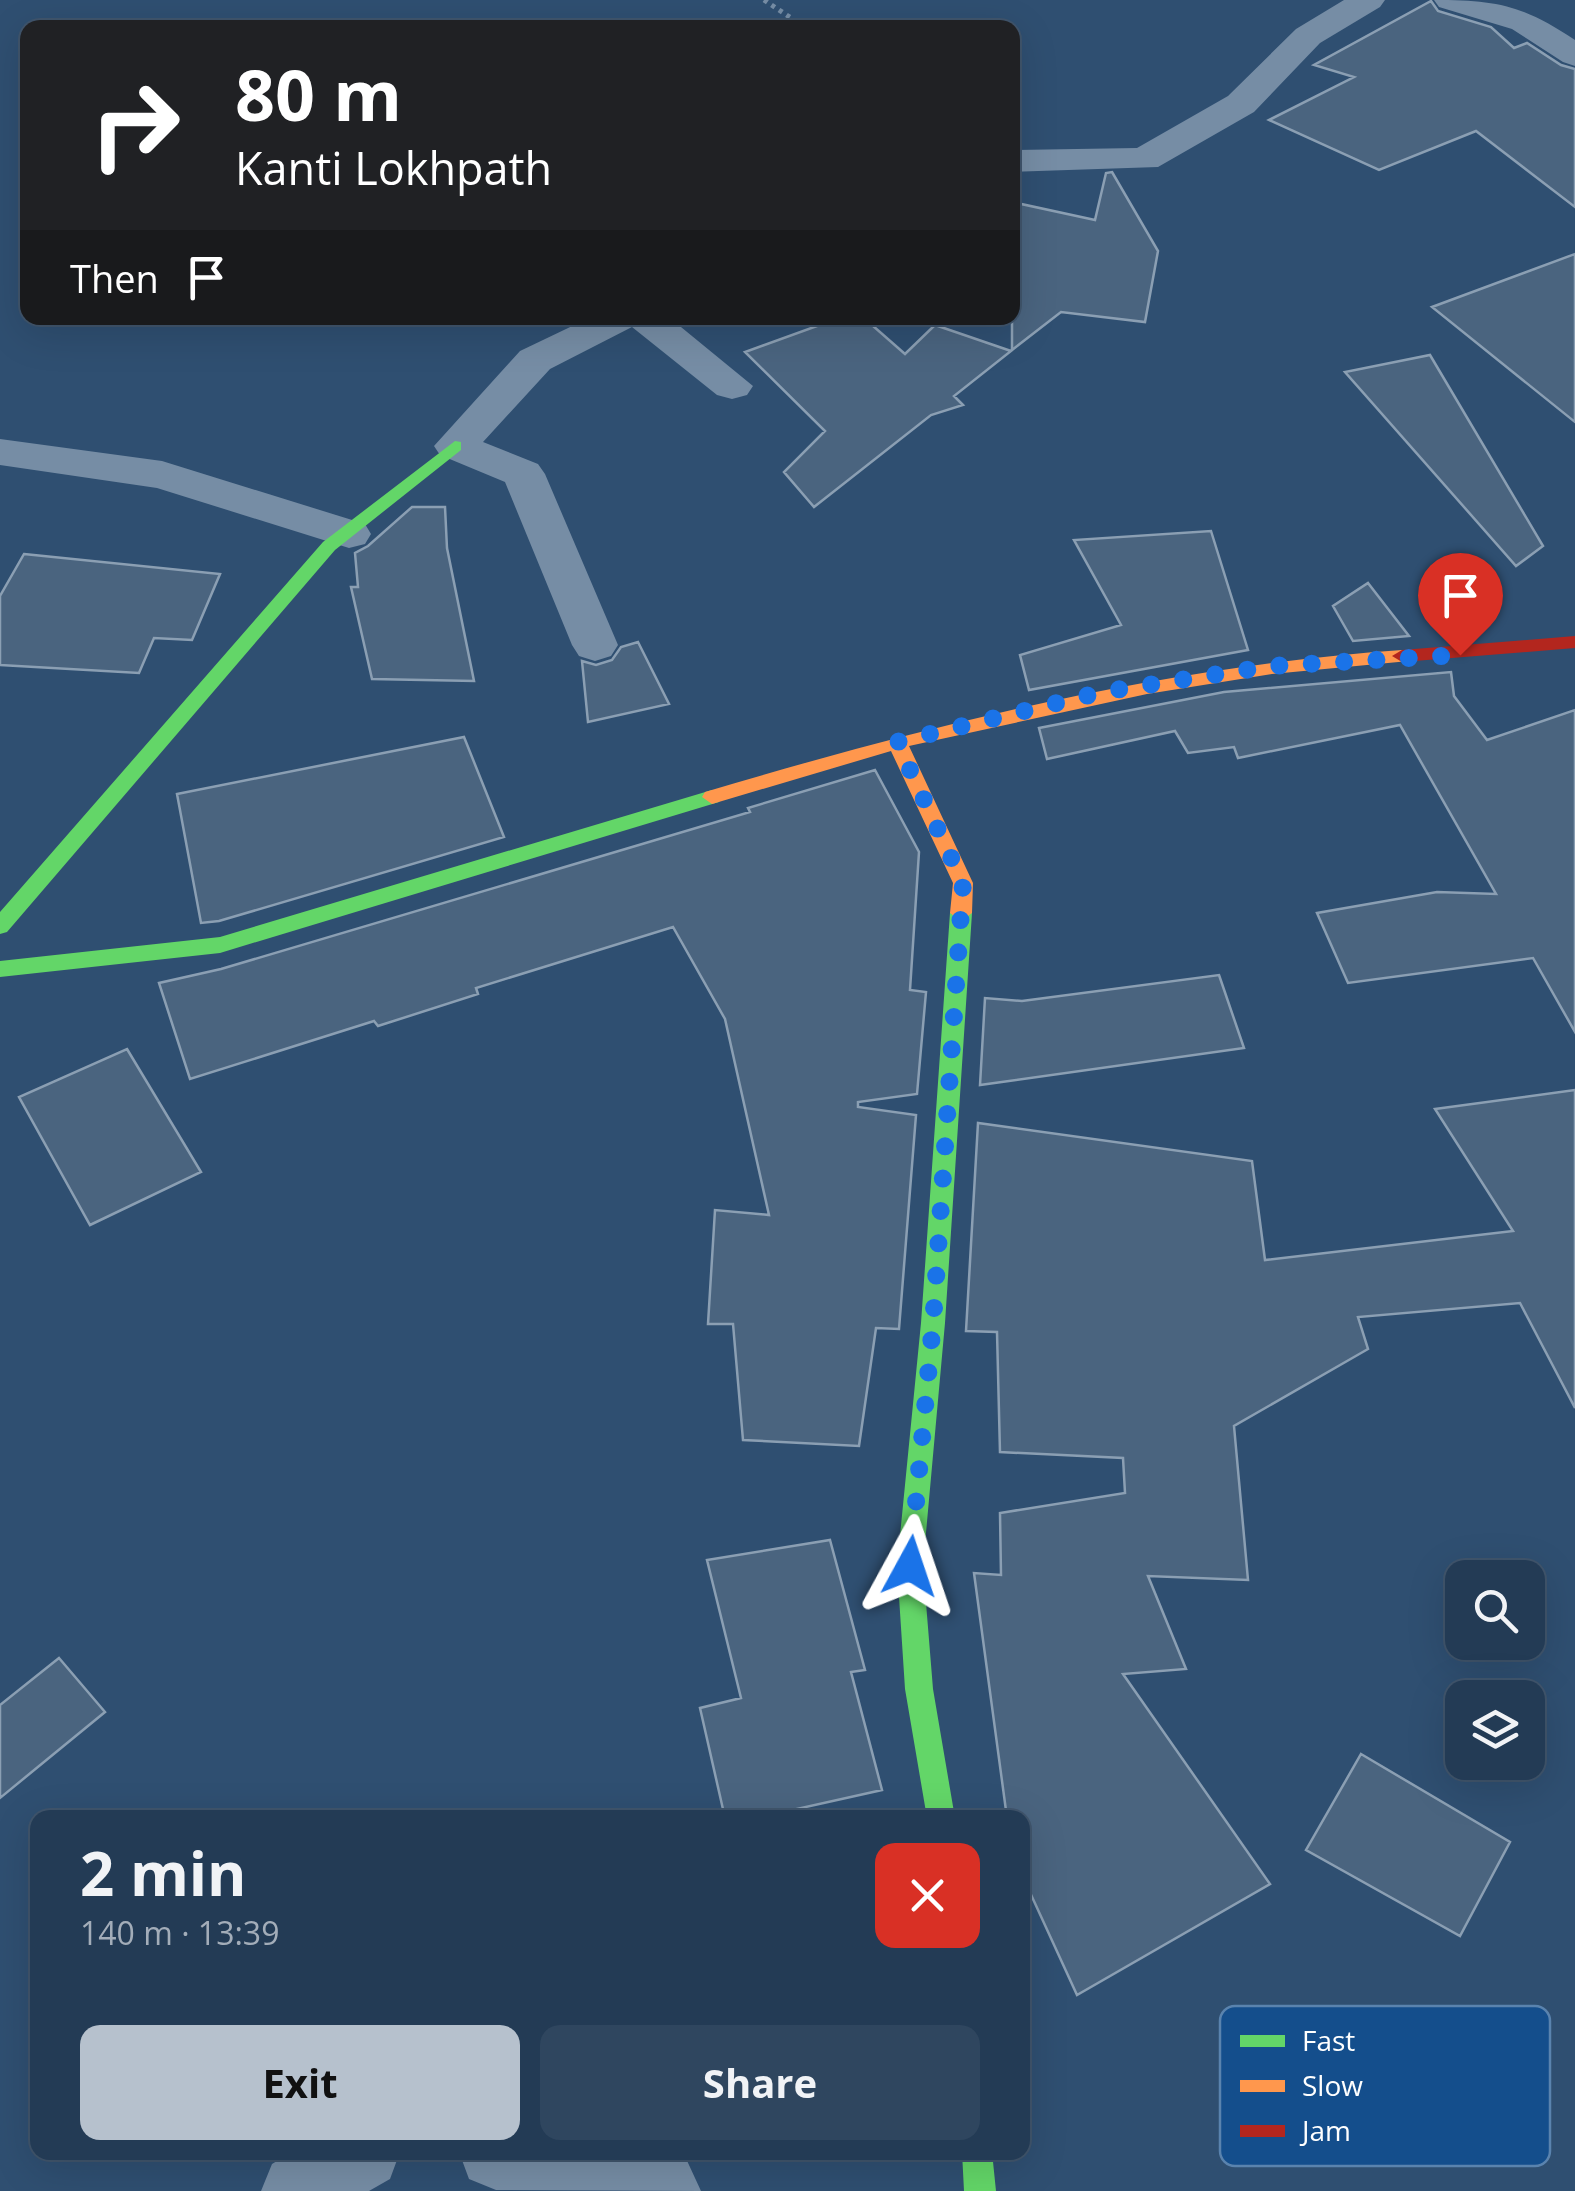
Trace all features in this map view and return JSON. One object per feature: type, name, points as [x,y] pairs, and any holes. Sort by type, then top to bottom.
[{"type":"main road","points":[[0,926],[329,546],[349,534],[455,446]]},
{"type":"main road","points":[[0,970],[220,946],[897,742],[1102,692],[1271,666],[1498,653],[1575,642]]},
{"type":"main road","points":[[897,742],[963,883],[933,1323],[910,1566],[919,1689],[940,1810]]},
{"type":"main road","points":[[978,2160],[980,2191]]},
{"type":"street","points":[[1020,161],[1145,159],[1241,104],[1308,36],[1368,0]]},
{"type":"street","points":[[1451,0],[1538,15],[1575,54]]},
{"type":"street","points":[[595,645],[523,474],[455,446],[536,360],[605,325]]},
{"type":"street","points":[[655,325],[732,386]]},
{"type":"street","points":[[0,452],[162,475],[349,534]]},
{"type":"street","points":[[299,2191],[350,2160]]},
{"type":"street","points":[[565,2160],[652,2170],[663,2191]]},
{"type":"path","points":[[764,0],[794,20]]},
{"type":"building","points":[[1431,1],[1438,11],[1491,27],[1514,48],[1527,43],[1561,65],[1575,69],[1575,207],[1476,131],[1379,170],[1269,120],[1354,77],[1314,65]]},
{"type":"building","points":[[1112,172],[1158,251],[1145,322],[1061,312],[1012,350],[1012,325],[1020,325],[1020,204],[1095,220],[1106,173]]},
{"type":"building","points":[[1575,254],[1575,422],[1432,307]]},
{"type":"building","points":[[820,325],[872,325],[905,354],[935,325],[1011,351],[954,396],[963,405],[931,415],[814,507],[784,472],[825,431],[745,352]]},
{"type":"building","points":[[1430,355],[1543,546],[1516,566],[1345,372]]},
{"type":"building","points":[[412,507],[445,507],[447,548],[474,681],[372,679],[351,587],[358,587],[355,553]]},
{"type":"building","points":[[1211,531],[1248,650],[1029,690],[1020,655],[1121,625],[1074,540]]},
{"type":"building","points":[[24,554],[220,574],[192,640],[154,638],[139,673],[0,665],[0,596]]},
{"type":"building","points":[[1368,583],[1409,636],[1353,641],[1333,606]]},
{"type":"building","points":[[638,642],[669,704],[588,722],[582,661],[596,665],[612,660],[621,647]]},
{"type":"building","points":[[1451,672],[1454,696],[1487,740],[1575,710],[1575,1032],[1533,958],[1348,983],[1317,913],[1437,892],[1496,894],[1400,725],[1238,758],[1234,747],[1188,753],[1175,731],[1047,759],[1039,728],[1224,692]]},
{"type":"building","points":[[464,737],[504,837],[201,923],[177,794]]},
{"type":"building","points":[[875,770],[919,852],[910,990],[926,992],[917,1094],[858,1102],[858,1107],[916,1115],[899,1329],[876,1328],[859,1446],[743,1440],[733,1324],[708,1324],[715,1210],[769,1215],[725,1019],[673,927],[476,988],[478,994],[378,1026],[374,1021],[190,1079],[159,983],[221,969],[750,812],[748,808]]},
{"type":"building","points":[[1219,975],[1244,1048],[980,1085],[985,998],[1022,1001]]},
{"type":"building","points":[[127,1049],[201,1172],[90,1225],[19,1097]]},
{"type":"building","points":[[1575,1090],[1575,1408],[1520,1303],[1358,1317],[1368,1349],[1234,1426],[1248,1580],[1148,1576],[1186,1669],[1123,1674],[1270,1884],[1077,1995],[1030,1892],[1030,1810],[1006,1810],[974,1573],[1001,1575],[1000,1513],[1125,1493],[1123,1458],[1000,1452],[997,1332],[966,1331],[978,1123],[1252,1161],[1265,1260],[1513,1231],[1435,1109]]},
{"type":"building","points":[[830,1540],[865,1670],[851,1672],[882,1790],[792,1810],[723,1810],[700,1708],[741,1698],[707,1560]]},
{"type":"building","points":[[59,1658],[105,1712],[0,1798],[0,1705]]},
{"type":"building","points":[[1361,1754],[1510,1842],[1460,1936],[1306,1850]]},
{"type":"traffic: fast","points":[[0,926],[329,546],[455,446]]},
{"type":"traffic: fast","points":[[0,969],[220,945],[712,797]]},
{"type":"traffic: fast","points":[[940,1810],[919,1689],[910,1566],[933,1323],[961,913]]},
{"type":"traffic: fast","points":[[978,2160],[980,2191]]},
{"type":"traffic: slow","points":[[961,913],[963,883],[897,742],[1147,687],[1272,668],[1402,656]]},
{"type":"traffic: slow","points":[[712,797],[897,742]]},
{"type":"traffic: jam","points":[[1402,656],[1575,642]]},
{"type":"route","points":[[910,1566],[933,1323],[963,883],[897,742],[1102,692],[1271,666],[1460,655]]}]
